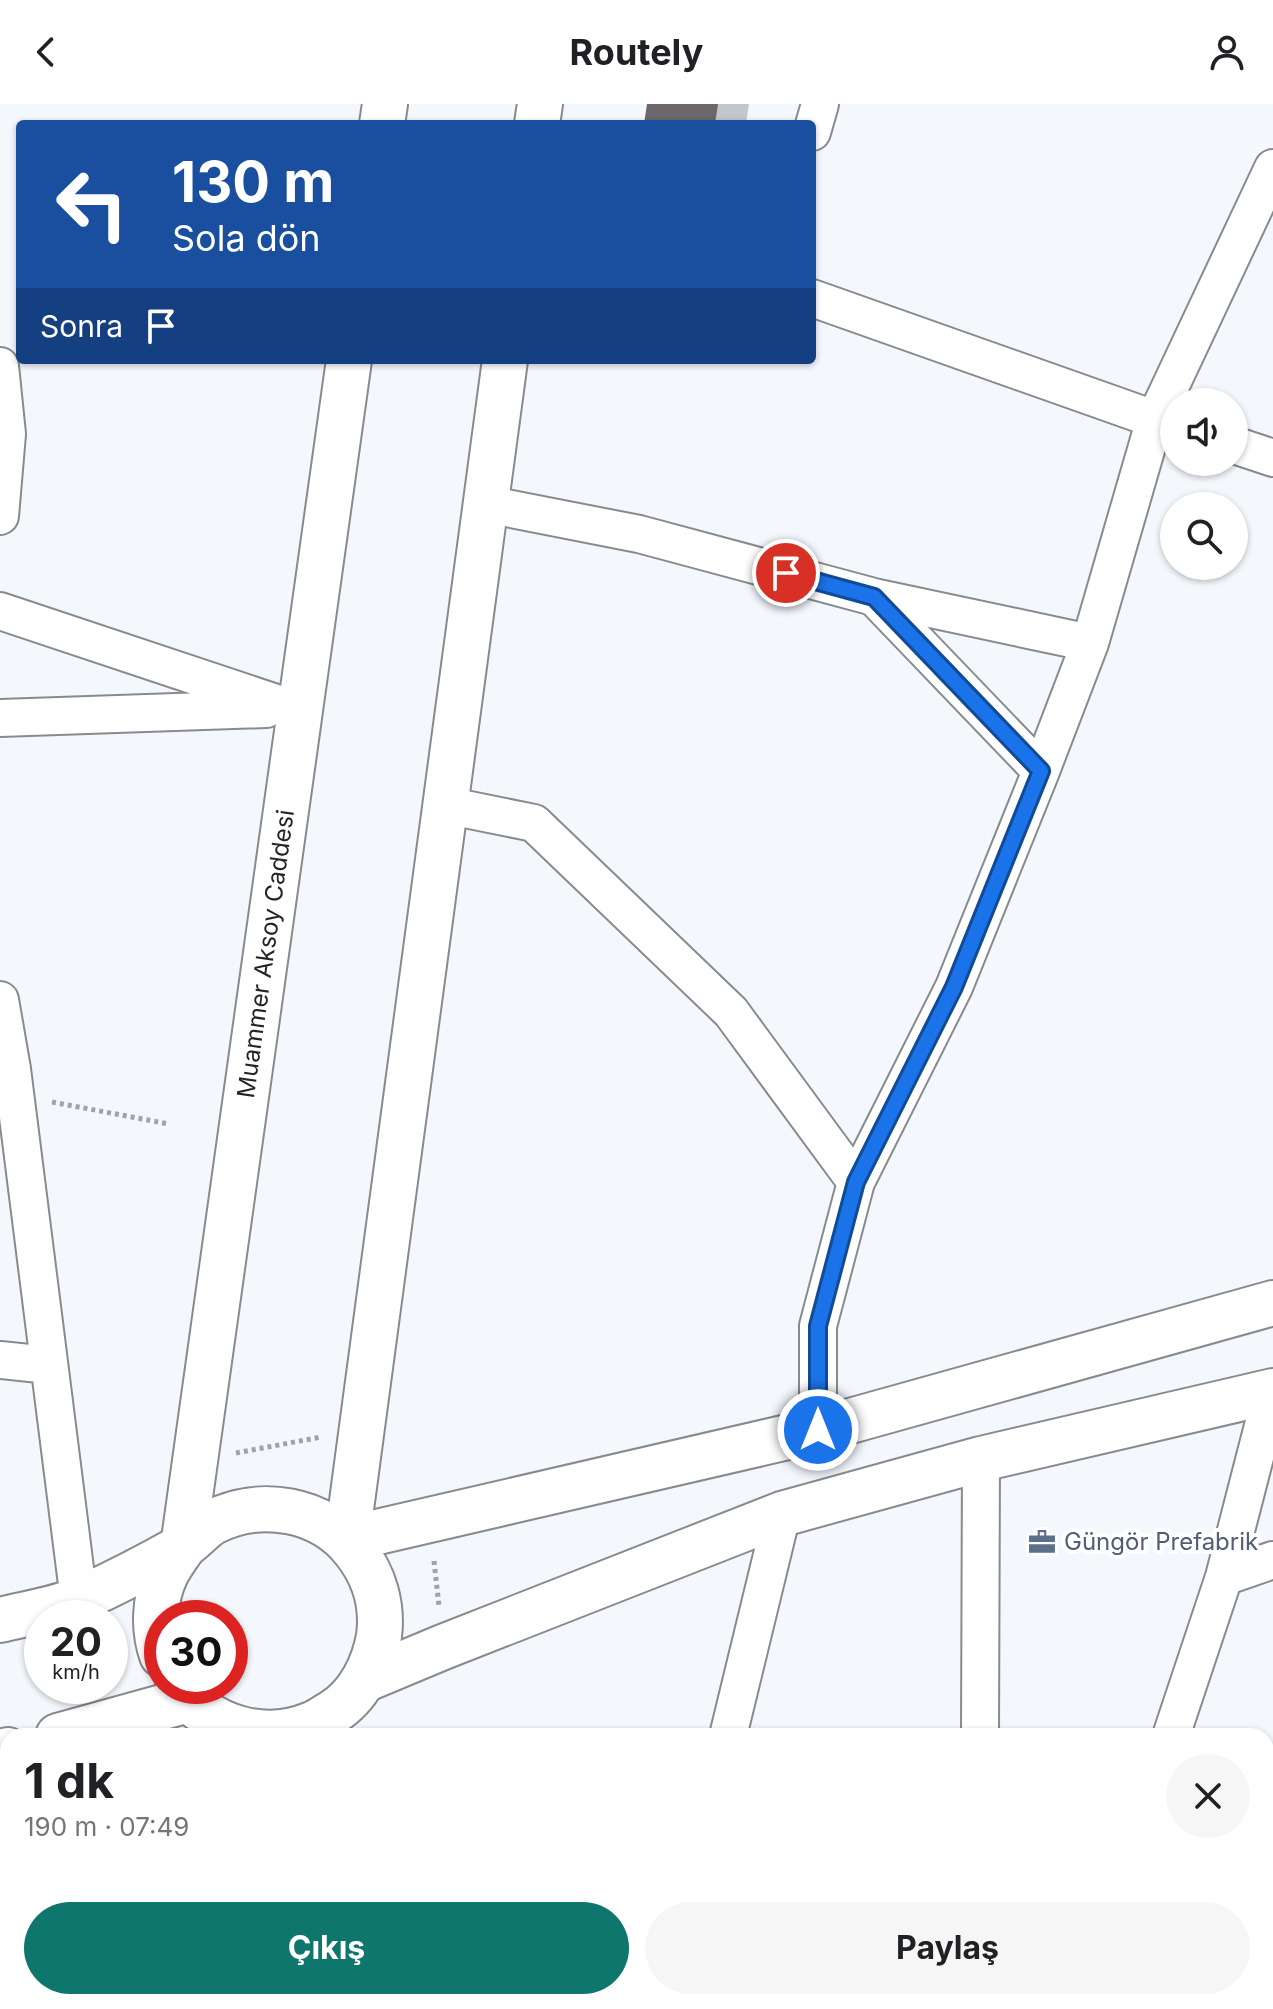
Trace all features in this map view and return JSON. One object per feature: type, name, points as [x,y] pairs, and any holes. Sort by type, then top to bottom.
[{"type":"main road","name":"Muammer Aksoy Caddesi","points":[[183,1547],[296,709],[348,364]]},
{"type":"main road","points":[[347,1539],[504,364]]},
{"type":"main road","points":[[347,1539],[818,1430],[1273,1303]]},
{"type":"main road","points":[[298,1728],[313,1724],[342,1706],[364,1680],[782,1514],[981,1459],[1272,1391]]},
{"type":"main road","points":[[79,1600],[183,1547],[211,1523],[246,1510],[282,1508],[317,1519],[347,1539],[365,1563],[377,1592],[381,1622],[376,1652],[364,1680],[354,1728]]},
{"type":"main road","points":[[158,1600],[165,1575],[183,1547]]},
{"type":"main road","points":[[0,1620],[24,1614]]},
{"type":"main road","points":[[92,1728],[182,1707],[236,1728]]},
{"type":"street","points":[[1179,388],[1273,168]]},
{"type":"street","points":[[816,299],[1160,421]]},
{"type":"street","points":[[0,366],[7,434],[0,516]]},
{"type":"street","points":[[818,1430],[818,1326],[856,1182],[954,987],[1090,643],[1160,434]]},
{"type":"street","points":[[1248,450],[1273,458]]},
{"type":"street","points":[[486,504],[639,534],[874,597],[1090,643]]},
{"type":"street","points":[[874,597],[1041,771]]},
{"type":"street","points":[[0,611],[296,709]]},
{"type":"street","points":[[0,718],[296,709]]},
{"type":"street","points":[[445,805],[534,823],[731,1012],[856,1182]]},
{"type":"street","points":[[0,1000],[15,1095],[79,1600]]},
{"type":"street","points":[[0,1360],[49,1365]]},
{"type":"street","points":[[1174,1728],[1224,1577],[1272,1391]]},
{"type":"street","points":[[980,1728],[981,1459]]},
{"type":"street","points":[[730,1728],[782,1514]]},
{"type":"street","points":[[1224,1577],[1273,1560]]},
{"type":"path","points":[[15,1095],[169,1124]]},
{"type":"path","points":[[195,1461],[361,1429]]},
{"type":"path","points":[[430,1520],[443,1647]]},
{"type":"building","points":[[647,104],[718,104],[716,120],[645,120]]},
{"type":"place","name":"Güngör Prefabrik","points":[[1042,1542]]},
{"type":"route","points":[[786,573],[874,597],[1041,771],[954,987],[856,1182],[818,1326],[818,1430]]}]
